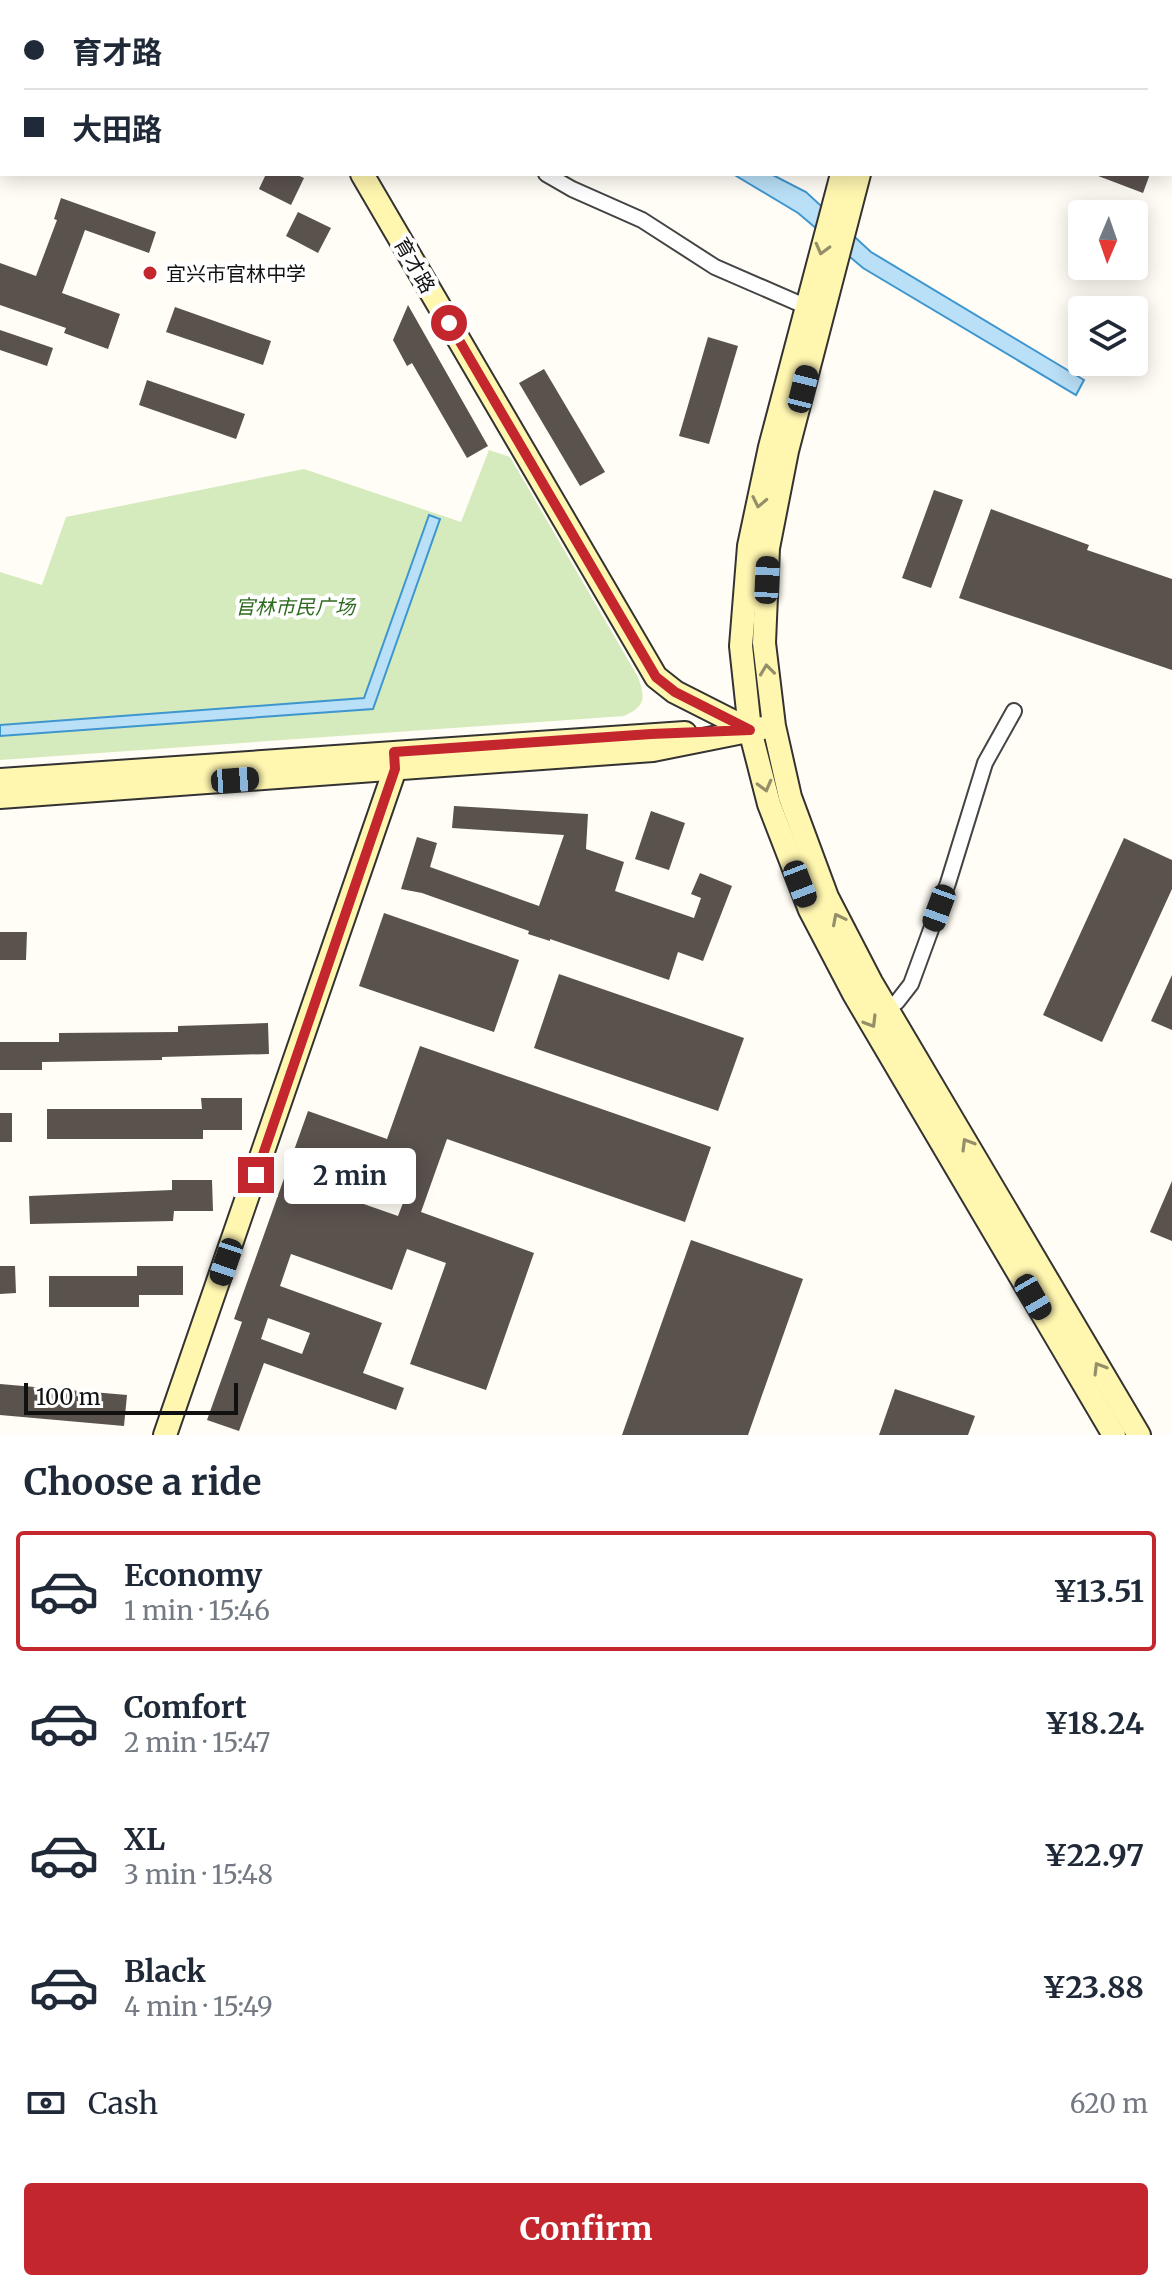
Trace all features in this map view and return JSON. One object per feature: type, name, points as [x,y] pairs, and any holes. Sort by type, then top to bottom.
[{"type":"main road","name":"育才路","points":[[363,176],[656,677],[675,692],[750,730]]},
{"type":"main road","points":[[841,176],[770,447],[749,546],[741,646],[750,730],[769,804],[810,910],[854,994],[1114,1435]]},
{"type":"main road","points":[[858,176],[787,451],[768,548],[764,643],[774,726],[790,797],[827,897],[886,1008],[1139,1435]]},
{"type":"main road","points":[[0,780],[653,750],[774,726]]},
{"type":"main road","points":[[0,797],[395,760]]},
{"type":"main road","points":[[165,1435],[395,760]]},
{"type":"street","points":[[549,176],[642,220],[715,267],[807,307]]},
{"type":"street","points":[[886,1008],[897,1002],[911,984],[948,883],[985,763],[1014,711]]},
{"type":"green space","name":"官林市民广场","points":[[489,450],[510,457],[638,677],[642,701],[631,712],[624,716],[0,760],[0,572],[42,585],[66,517],[304,469],[461,522]]},
{"type":"water","points":[[736,176],[775,176],[806,192],[871,252],[1068,370],[1068,376],[1084,380],[1076,395],[863,268],[798,213]]},
{"type":"water","points":[[429,515],[440,519],[373,709],[0,736],[0,725],[364,698]]},
{"type":"building","points":[[265,176],[304,178],[291,205],[259,189]]},
{"type":"building","points":[[1098,176],[1149,176],[1143,193]]},
{"type":"building","points":[[61,198],[156,232],[149,253],[85,230],[62,293],[120,314],[108,349],[64,333],[66,328],[0,305],[0,263],[36,276],[57,220],[54,219]]},
{"type":"building","points":[[298,212],[331,228],[318,253],[286,236]]},
{"type":"building","points":[[408,305],[488,446],[467,458],[412,363],[407,366],[393,340]]},
{"type":"building","points":[[175,307],[271,341],[263,365],[166,332]]},
{"type":"building","points":[[0,330],[53,348],[47,366],[0,350]]},
{"type":"building","points":[[708,337],[738,346],[709,444],[679,436]]},
{"type":"building","points":[[544,369],[605,472],[580,486],[519,383]]},
{"type":"building","points":[[147,380],[245,414],[236,439],[139,405]]},
{"type":"building","points":[[934,490],[963,500],[931,588],[902,578]]},
{"type":"building","points":[[991,509],[1089,545],[1087,550],[1172,579],[1172,670],[959,598]]},
{"type":"building","points":[[454,806],[588,814],[586,849],[624,862],[615,891],[694,918],[701,898],[691,894],[700,873],[732,886],[703,961],[678,952],[669,980],[528,934],[529,931],[422,893],[401,889],[417,837],[437,843],[430,867],[539,906],[564,835],[452,828]]},
{"type":"building","points":[[651,811],[685,823],[669,870],[635,859]]},
{"type":"building","points":[[1124,838],[1172,860],[1172,889],[1102,1042],[1043,1015]]},
{"type":"building","points":[[384,913],[519,960],[494,1032],[359,986]]},
{"type":"building","points":[[0,932],[27,932],[26,960],[0,960]]},
{"type":"building","points":[[559,974],[744,1038],[718,1111],[534,1048]]},
{"type":"building","points":[[1172,975],[1172,1030],[1151,1021]]},
{"type":"building","points":[[268,1023],[269,1054],[42,1062],[42,1070],[0,1070],[0,1042],[59,1042],[59,1033],[178,1032],[178,1026]]},
{"type":"building","points":[[420,1046],[711,1147],[685,1222],[447,1139],[421,1212],[534,1253],[486,1390],[410,1364],[446,1263],[407,1249],[392,1290],[291,1254],[280,1286],[382,1323],[363,1373],[404,1388],[396,1410],[264,1363],[239,1431],[207,1420],[242,1322],[234,1319],[308,1111],[387,1139]],"holes":[[[327,1152],[411,1182],[398,1216],[315,1187]],[[268,1318],[310,1333],[302,1354],[261,1339]]]},
{"type":"building","points":[[201,1098],[242,1098],[242,1130],[203,1130],[203,1139],[47,1139],[47,1109],[202,1109]]},
{"type":"building","points":[[0,1113],[12,1113],[12,1142],[0,1142]]},
{"type":"building","points":[[172,1180],[212,1180],[213,1211],[174,1211],[173,1221],[30,1224],[29,1196],[172,1190]]},
{"type":"building","points":[[1172,1181],[1172,1241],[1150,1232]]},
{"type":"building","points":[[691,1240],[803,1279],[748,1435],[622,1435]]},
{"type":"building","points":[[0,1266],[15,1266],[16,1293],[0,1294]]},
{"type":"building","points":[[137,1266],[183,1266],[183,1295],[139,1295],[139,1307],[49,1307],[49,1276],[137,1276]]},
{"type":"building","points":[[0,1384],[127,1395],[124,1426],[0,1415]]},
{"type":"building","points":[[895,1389],[975,1416],[968,1435],[879,1435]]},
{"type":"place","name":"宜兴市官林中学","points":[[150,273]]},
{"type":"route","points":[[256,1175],[395,769],[394,752],[750,730],[675,692],[656,677],[449,323]]}]
